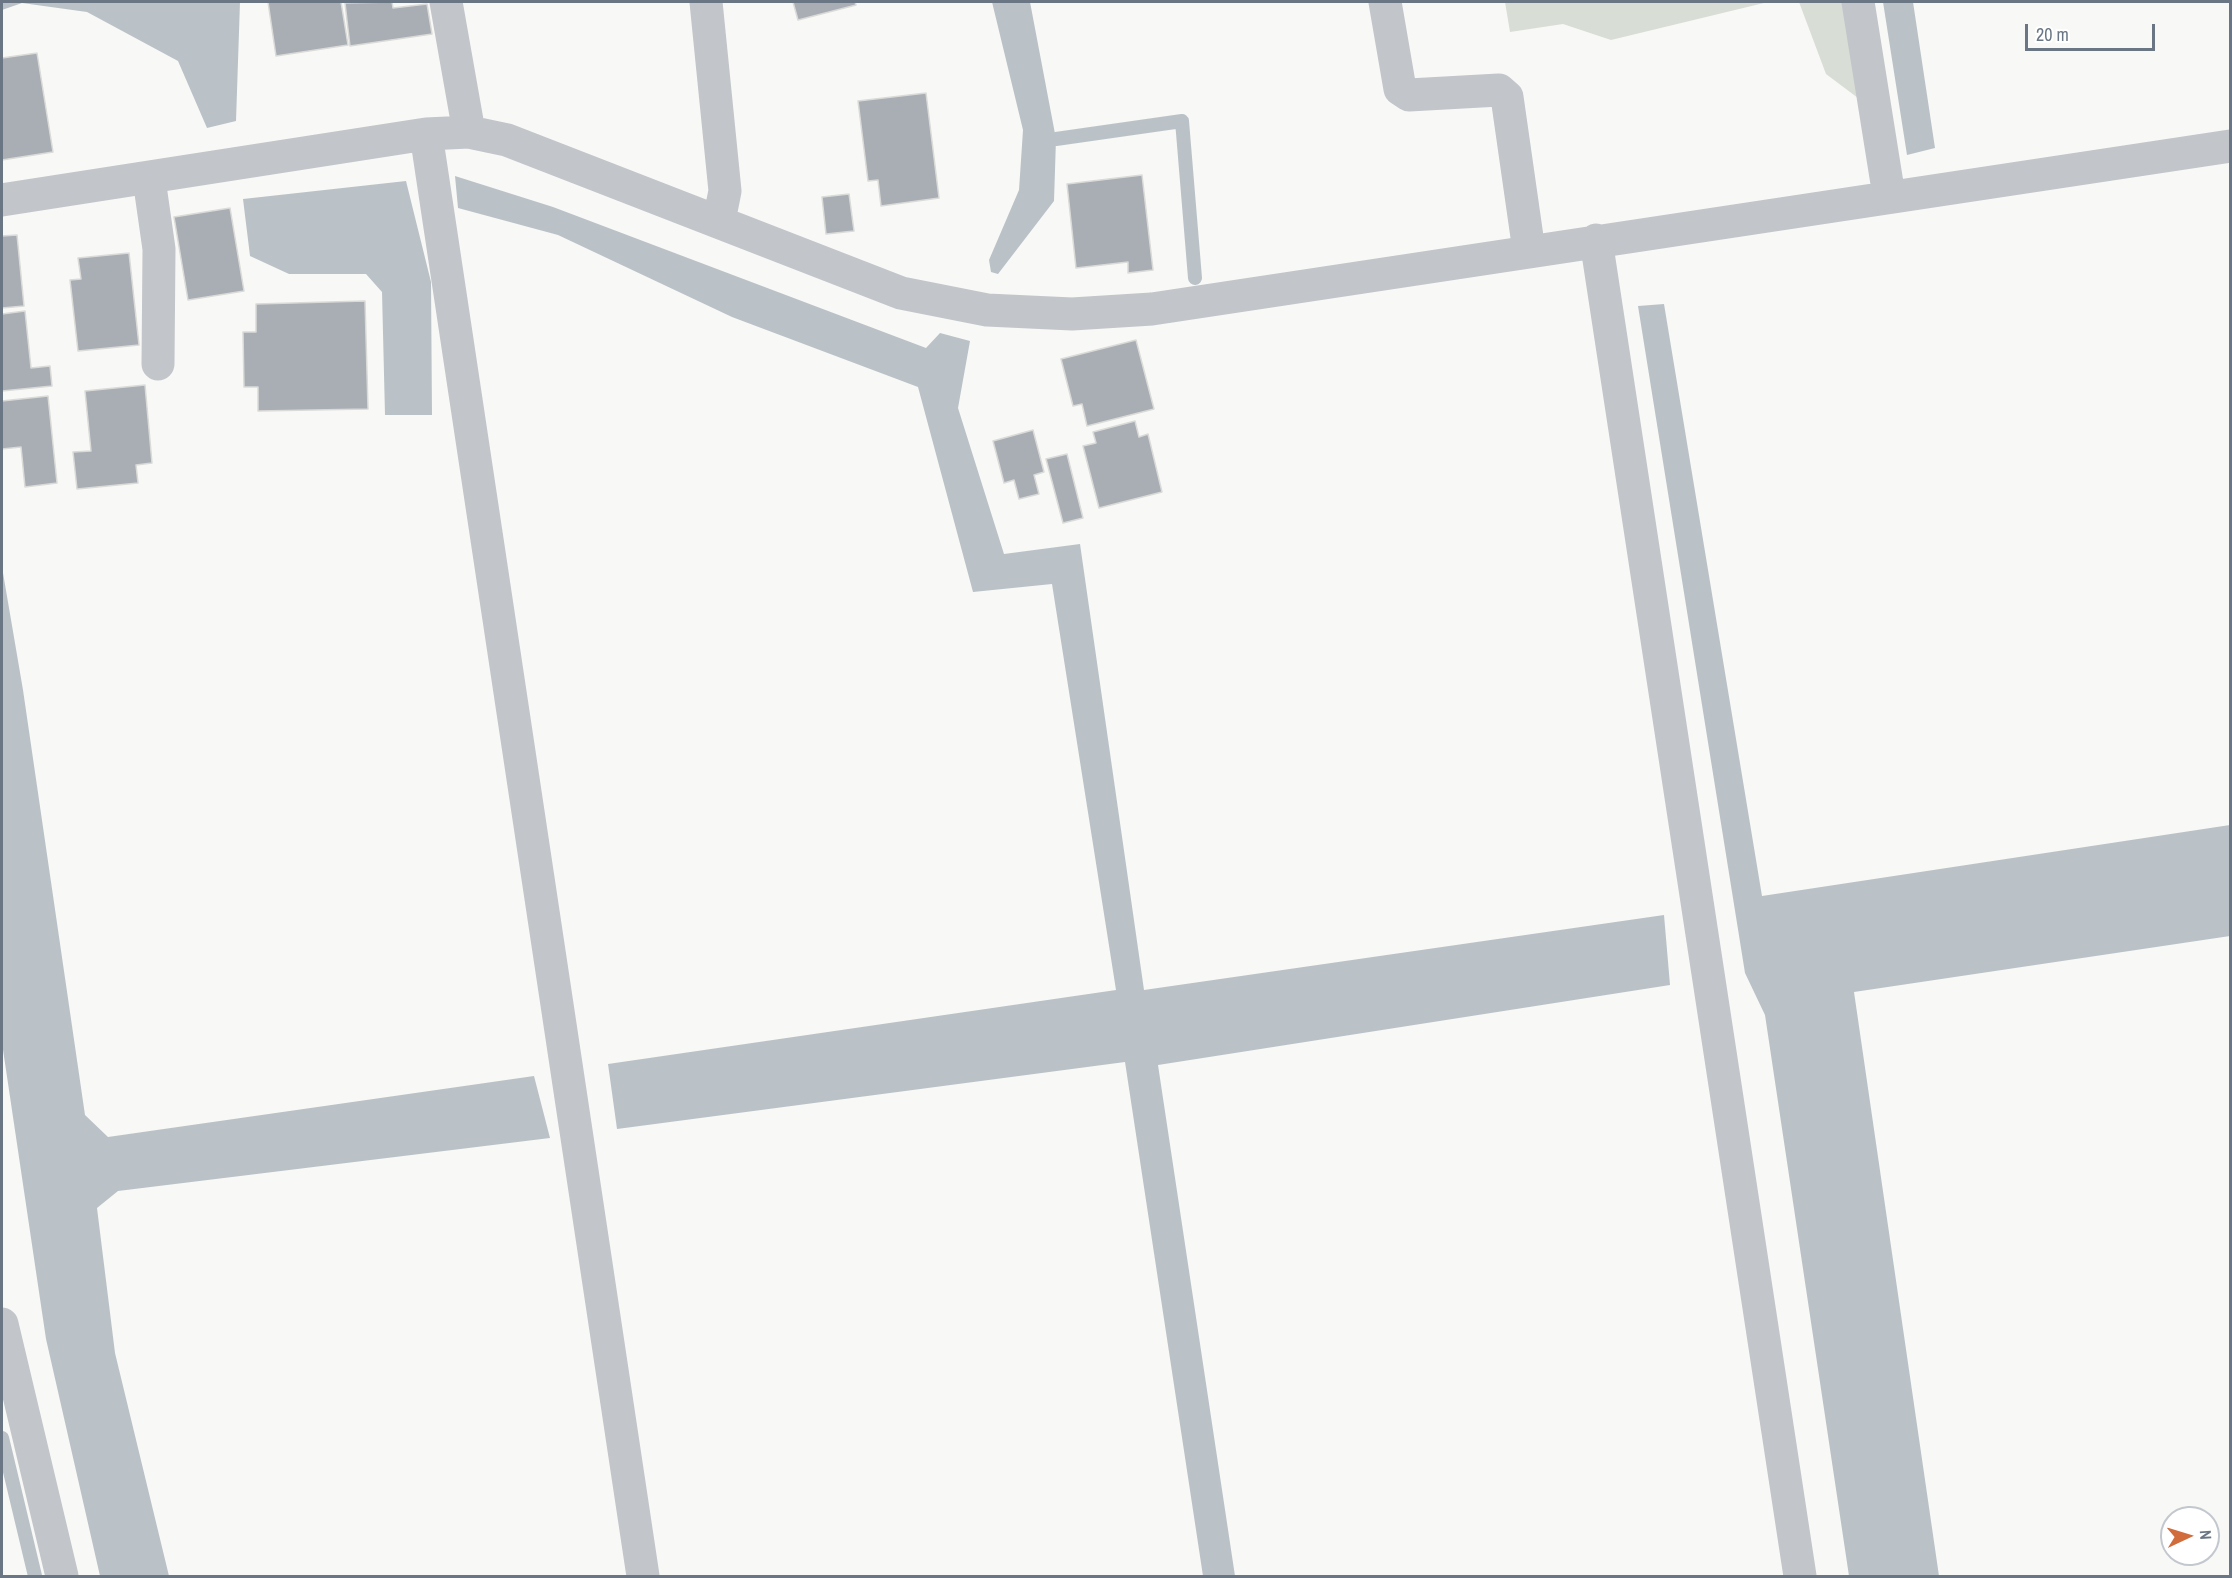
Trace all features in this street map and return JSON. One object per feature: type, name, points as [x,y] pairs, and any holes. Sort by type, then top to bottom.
[{"type":"street","points":[[446,2],[469,132]]},
{"type":"street","points":[[706,2],[725,191],[719,221]]},
{"type":"street","points":[[1385,2],[1400,89],[1409,95],[1499,90],[1507,97],[1529,251]]},
{"type":"street","points":[[1858,2],[1888,195]]},
{"type":"street","points":[[2,200],[149,179],[426,134],[469,132],[507,140],[901,293],[987,310],[1050,313],[1152,309],[1888,195],[2230,146]]},
{"type":"street","points":[[426,134],[643,1576]]},
{"type":"street","points":[[149,179],[159,249],[158,364]]},
{"type":"street","points":[[1596,240],[1800,1576]]},
{"type":"street","points":[[2,1324],[62,1576]]},
{"type":"shaded area","points":[[2,2],[240,2],[236,121],[207,128],[178,61],[87,12],[22,3],[2,10]]},
{"type":"shaded area","points":[[992,2],[1030,2],[1056,139],[1054,201],[998,274],[991,272],[989,260],[1019,190],[1023,130]]},
{"type":"shaded area","points":[[1505,2],[1768,2],[1611,40],[1563,24],[1510,32]]},
{"type":"shaded area","points":[[1799,2],[1845,2],[1858,98],[1826,74]]},
{"type":"shaded area","points":[[1883,2],[1913,2],[1935,148],[1907,155]]},
{"type":"shaded area","points":[[455,176],[553,207],[926,348],[940,333],[970,341],[958,408],[1004,554],[1080,544],[1144,990],[1664,915],[1670,985],[1158,1065],[1235,1576],[1203,1576],[1125,1062],[617,1129],[608,1064],[1116,990],[1052,584],[973,592],[918,387],[732,317],[558,235],[458,208]]},
{"type":"shaded area","points":[[406,181],[431,282],[432,415],[385,415],[382,292],[366,274],[289,274],[250,256],[243,199]]},
{"type":"shaded area","points":[[1664,304],[1762,896],[2230,825],[2230,936],[1854,992],[1939,1576],[1849,1576],[1765,1015],[1745,973],[1638,306]]},
{"type":"shaded area","points":[[2,567],[23,690],[85,1115],[108,1137],[534,1076],[550,1138],[118,1191],[97,1208],[115,1353],[169,1576],[100,1576],[46,1339],[2,1043]]},
{"type":"building","points":[[268,2],[341,2],[348,45],[276,56]]},
{"type":"building","points":[[392,2],[393,8],[427,4],[432,34],[350,46],[345,3]]},
{"type":"building","points":[[793,2],[855,2],[856,5],[798,20]]},
{"type":"building","points":[[37,53],[53,152],[2,160],[2,58]]},
{"type":"building","points":[[926,93],[939,198],[881,206],[878,180],[868,181],[858,101]]},
{"type":"building","points":[[1142,175],[1153,270],[1128,273],[1128,262],[1076,268],[1067,184]]},
{"type":"building","points":[[849,194],[854,231],[826,234],[822,197]]},
{"type":"building","points":[[230,208],[244,291],[188,300],[174,217]]},
{"type":"building","points":[[17,235],[24,306],[2,308],[2,236]]},
{"type":"building","points":[[129,253],[139,345],[78,351],[70,280],[81,279],[78,258]]},
{"type":"building","points":[[365,301],[368,409],[258,411],[258,387],[244,387],[243,332],[256,332],[256,304]]},
{"type":"building","points":[[25,311],[31,368],[50,366],[52,386],[2,391],[2,314]]},
{"type":"building","points":[[1136,340],[1154,409],[1087,426],[1082,404],[1073,406],[1061,359]]},
{"type":"building","points":[[145,385],[152,463],[136,465],[138,483],[77,489],[73,452],[91,451],[85,391]]},
{"type":"building","points":[[48,396],[57,483],[25,487],[21,447],[2,449],[2,401]]},
{"type":"building","points":[[1135,421],[1139,437],[1148,434],[1162,492],[1099,508],[1083,446],[1096,443],[1093,432]]},
{"type":"building","points":[[1033,430],[1044,472],[1034,475],[1039,494],[1019,499],[1014,480],[1004,483],[993,441]]},
{"type":"building","points":[[1067,454],[1083,518],[1063,523],[1046,459]]},
{"type":"waterway","points":[[1056,139],[1182,121],[1195,278]]},
{"type":"waterway","points":[[2,1438],[35,1576]]}]
